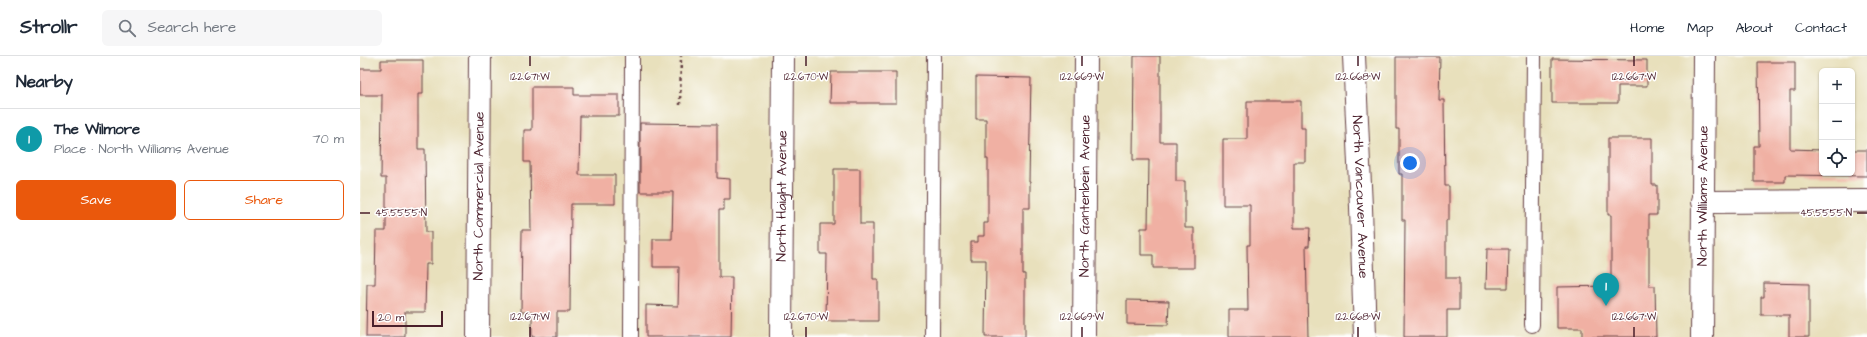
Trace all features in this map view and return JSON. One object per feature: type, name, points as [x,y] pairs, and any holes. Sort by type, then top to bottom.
[{"type":"street","name":"North Commercial Avenue","points":[[478,337],[480,56]]},
{"type":"street","name":"North Haight Avenue","points":[[781,337],[782,56]]},
{"type":"street","name":"North Gantenbein Avenue","points":[[1084,337],[1086,56]]},
{"type":"street","name":"North Vancouver Avenue","points":[[1354,56],[1365,337]]},
{"type":"street","name":"North Williams Avenue","points":[[1702,337],[1704,56]]},
{"type":"street","points":[[1702,202],[1867,201]]},
{"type":"lane","points":[[631,337],[632,56]]},
{"type":"lane","points":[[932,337],[934,56]]},
{"type":"lane","points":[[1532,325],[1534,56]]},
{"type":"path","points":[[680,105],[681,56]]},
{"type":"building","points":[[1134,56],[1160,56],[1160,142],[1176,142],[1176,181],[1185,181],[1185,228],[1194,228],[1194,268],[1153,268],[1153,255],[1141,255],[1141,228],[1148,228],[1149,160],[1133,160]]},
{"type":"building","points":[[1396,57],[1440,57],[1439,100],[1444,100],[1445,186],[1449,186],[1449,220],[1446,220],[1446,278],[1459,278],[1459,310],[1447,310],[1447,337],[1404,337],[1405,220],[1402,220],[1402,174],[1399,174],[1399,129],[1396,129]]},
{"type":"building","points":[[1552,59],[1647,60],[1647,86],[1618,86],[1618,103],[1552,103]]},
{"type":"building","points":[[381,60],[423,60],[423,94],[418,94],[418,149],[425,149],[426,232],[431,232],[431,264],[426,264],[425,312],[405,312],[405,337],[366,337],[367,284],[375,284],[376,231],[386,231],[386,178],[381,178],[382,95],[360,95],[360,69],[381,69]]},
{"type":"building","points":[[1758,62],[1795,62],[1795,91],[1790,91],[1790,149],[1819,150],[1819,175],[1785,175],[1785,182],[1754,182],[1754,146],[1759,146]]},
{"type":"building","points":[[831,72],[896,72],[896,103],[830,103]]},
{"type":"building","points":[[976,77],[1031,78],[1030,208],[1023,208],[1025,337],[985,337],[986,260],[971,260],[971,242],[978,242],[978,236],[984,236],[984,223],[988,223],[988,159],[986,159],[986,119],[976,119]]},
{"type":"building","points":[[532,87],[574,87],[574,95],[619,95],[619,116],[580,116],[579,175],[615,175],[615,204],[571,204],[570,312],[557,312],[557,337],[532,337],[532,312],[521,312],[522,230],[531,230],[530,162],[524,162],[524,130],[532,130]]},
{"type":"building","points":[[1247,101],[1301,101],[1301,128],[1305,128],[1305,162],[1294,162],[1294,228],[1310,228],[1309,246],[1306,246],[1308,337],[1229,337],[1229,310],[1248,310],[1247,245],[1250,245],[1250,205],[1223,205],[1223,139],[1247,139]]},
{"type":"building","points":[[640,123],[717,124],[717,178],[730,179],[730,199],[724,199],[724,210],[719,210],[719,277],[732,277],[731,337],[646,337],[646,305],[678,306],[679,267],[653,267],[653,239],[672,239],[673,192],[640,192]]},
{"type":"building","points":[[1608,138],[1652,138],[1652,185],[1657,185],[1657,215],[1649,215],[1649,286],[1655,286],[1656,337],[1582,337],[1582,328],[1557,328],[1557,287],[1611,286],[1611,215],[1608,215]]},
{"type":"building","points":[[1855,150],[1867,150],[1867,176],[1855,176]]},
{"type":"building","points":[[834,169],[860,169],[860,224],[873,224],[873,279],[878,279],[878,321],[826,321],[827,254],[820,254],[820,224],[834,224]]},
{"type":"building","points":[[1487,249],[1509,249],[1508,288],[1486,288]]},
{"type":"building","points":[[1764,283],[1809,284],[1809,337],[1789,337],[1789,315],[1761,315],[1761,297],[1764,297]]},
{"type":"building","points":[[1127,300],[1169,301],[1168,325],[1127,324]]},
{"type":"place","name":"The Wilmore","points":[[1606,306]]}]
